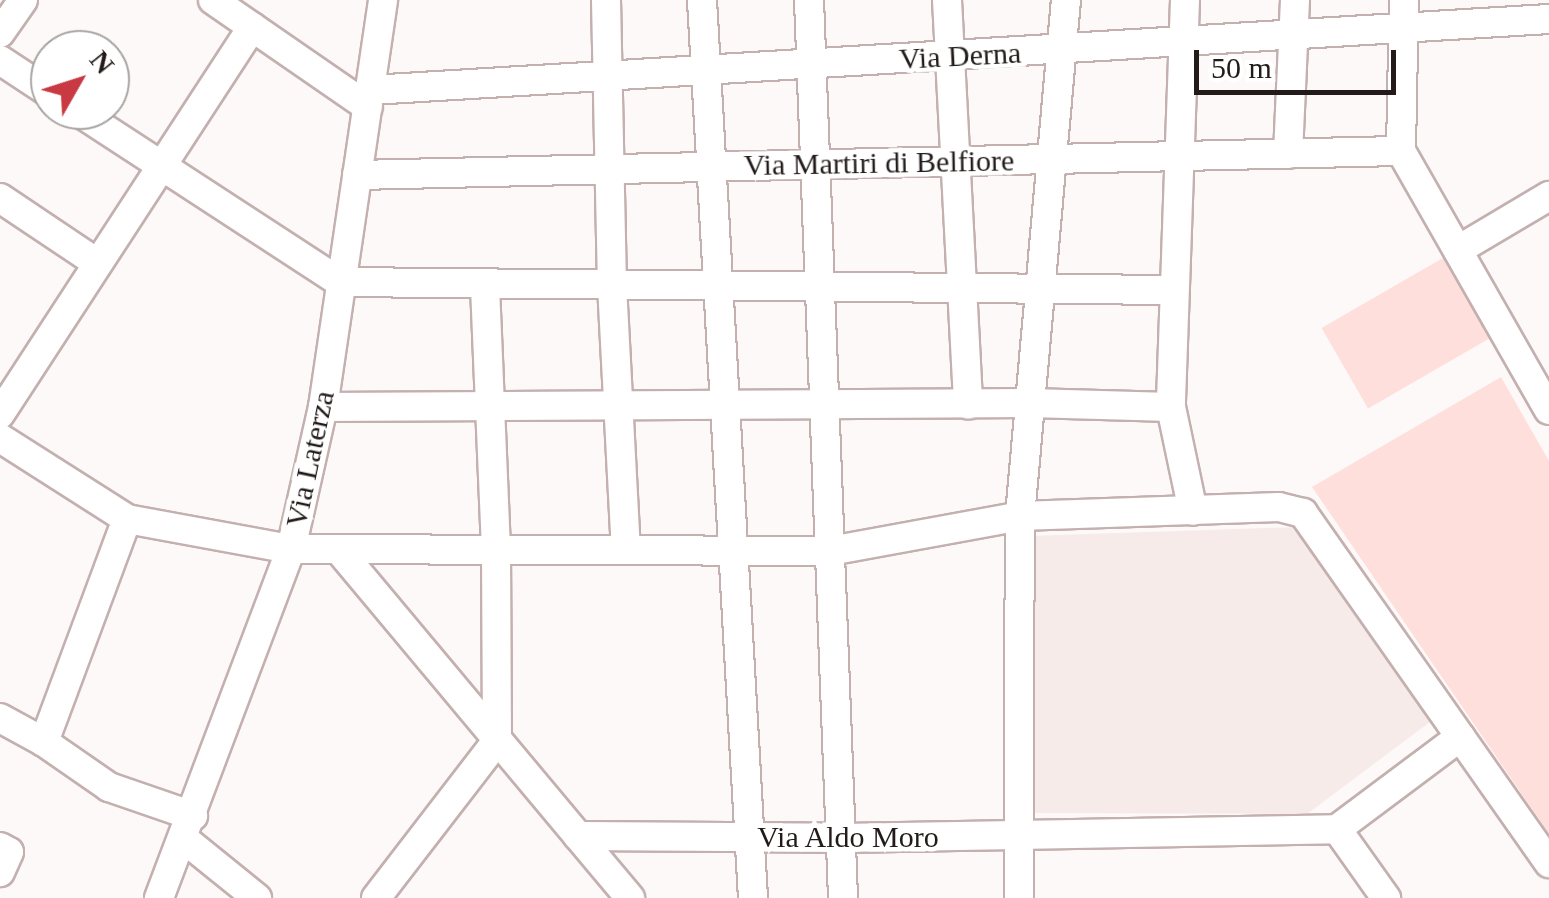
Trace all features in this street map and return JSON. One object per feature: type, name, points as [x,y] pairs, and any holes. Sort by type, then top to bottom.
[{"type":"street","points":[[0,32],[22,0]]},
{"type":"street","points":[[213,0],[370,99]]},
{"type":"street","name":"Via Laterza","points":[[159,898],[291,550],[323,407],[383,0]]},
{"type":"street","points":[[606,0],[612,284],[626,549]]},
{"type":"street","points":[[702,0],[753,898]]},
{"type":"street","points":[[808,0],[843,898]]},
{"type":"street","points":[[947,0],[968,404]]},
{"type":"street","points":[[1019,898],[1020,516],[1066,0]]},
{"type":"street","points":[[1185,0],[1171,407],[1193,511]]},
{"type":"street","points":[[1288,154],[1295,0]]},
{"type":"street","points":[[1404,0],[1401,151],[1549,410]]},
{"type":"street","name":"Via Derna","points":[[370,99],[706,70],[1549,18]]},
{"type":"street","points":[[0,414],[252,27]]},
{"type":"street","points":[[0,60],[30,80]]},
{"type":"street","points":[[106,130],[340,282],[1174,290]]},
{"type":"street","name":"Via Martiri di Belfiore","points":[[357,175],[1401,151]]},
{"type":"street","points":[[1458,250],[1549,196]]},
{"type":"street","points":[[0,198],[97,263]]},
{"type":"street","points":[[376,898],[498,740],[496,549],[485,283]]},
{"type":"street","points":[[323,407],[1030,403],[1171,407]]},
{"type":"street","points":[[0,438],[128,518],[291,550],[830,551],[1020,516],[1279,507],[1303,513],[1549,863]]},
{"type":"street","points":[[44,742],[128,518]]},
{"type":"street","points":[[339,550],[630,898]]},
{"type":"street","points":[[0,718],[44,742],[109,787],[189,827],[257,898]]},
{"type":"street","points":[[1386,898],[1337,829],[1460,737]]},
{"type":"street","name":"Via Aldo Moro","points":[[578,836],[841,838],[1337,829]]},
{"type":"street","points":[[0,847],[9,852],[0,872]]},
{"type":"shaded area","points":[[1448,255],[1494,336],[1368,409],[1322,328]]},
{"type":"shaded area","points":[[1501,377],[1549,461],[1549,834],[1312,487]]},
{"type":"shaded area","points":[[1298,527],[1434,719],[1307,814],[1032,813],[1029,536]]}]
